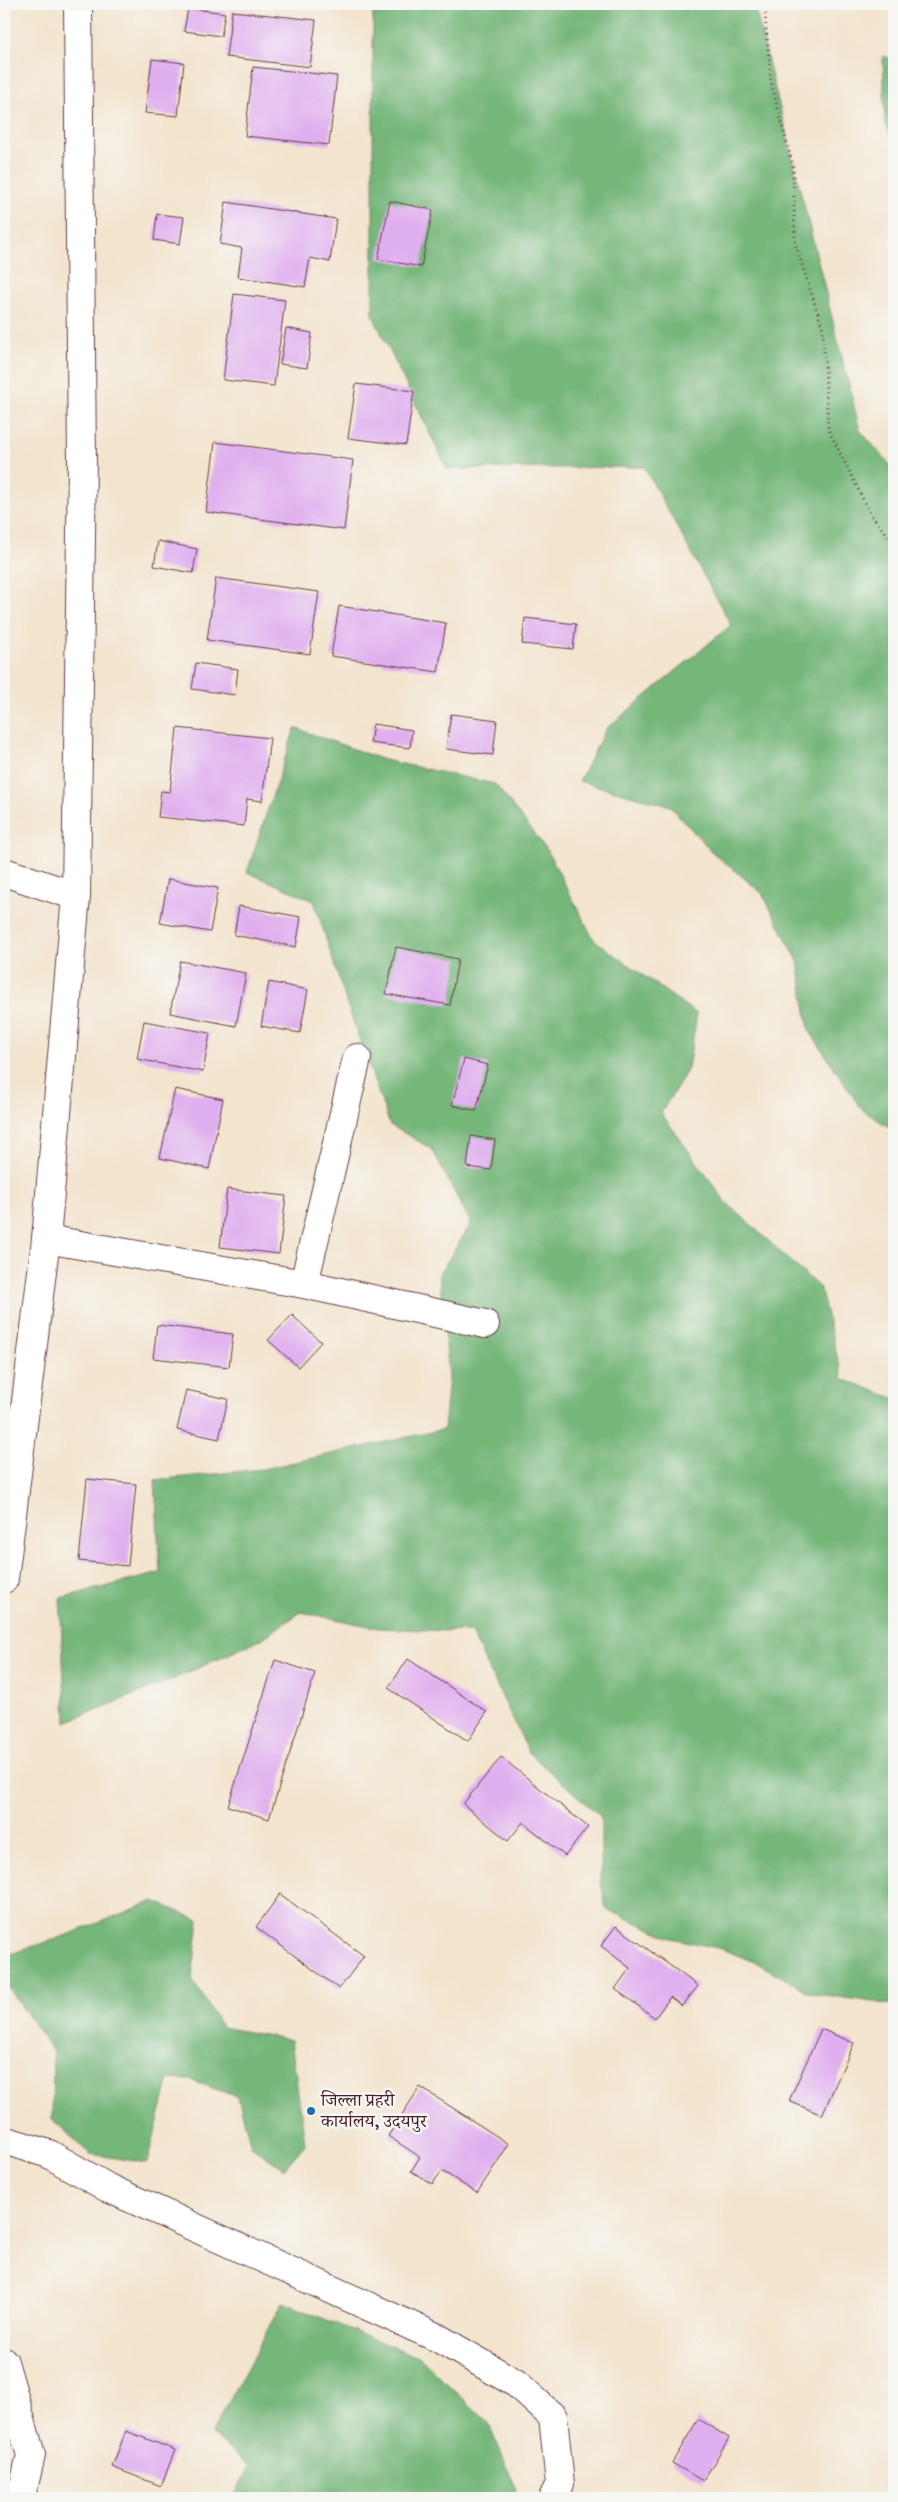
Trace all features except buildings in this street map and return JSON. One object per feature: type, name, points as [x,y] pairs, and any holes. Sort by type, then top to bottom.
[{"type":"main road","points":[[4,1578],[46,1239],[76,896],[82,463],[78,4]]},
{"type":"main road","points":[[4,872],[76,896]]},
{"type":"main road","points":[[304,1284],[357,1058]]},
{"type":"main road","points":[[46,1239],[304,1284],[485,1324]]},
{"type":"main road","points":[[4,2140],[49,2154],[108,2188],[438,2338],[517,2384],[553,2417],[560,2484],[553,2498]]},
{"type":"main road","points":[[4,2362],[30,2455],[21,2498]]},
{"type":"path","points":[[764,4],[771,82],[792,166],[795,243],[823,329],[828,429],[871,514],[894,544]]},
{"type":"green space","points":[[371,4],[754,4],[860,430],[894,470],[894,1130],[862,1110],[809,1030],[798,961],[762,893],[711,851],[670,806],[579,781],[606,729],[731,625],[644,467],[447,469],[373,316],[373,9]]},
{"type":"green space","points":[[883,56],[894,60],[894,145],[885,122]]},
{"type":"green space","points":[[295,728],[384,760],[495,784],[547,850],[594,940],[697,1014],[688,1069],[661,1113],[725,1201],[820,1288],[843,1379],[894,1398],[894,2005],[810,1993],[759,1964],[722,1949],[671,1938],[606,1909],[601,1882],[601,1817],[529,1753],[471,1632],[378,1628],[301,1612],[260,1640],[174,1679],[66,1722],[60,1598],[160,1573],[155,1480],[263,1469],[444,1429],[449,1377],[439,1274],[471,1224],[432,1149],[390,1125],[349,1010],[314,901],[247,872]]},
{"type":"green space","points":[[154,1901],[199,1920],[192,1979],[222,2027],[291,2040],[305,2144],[284,2169],[251,2146],[238,2097],[190,2080],[169,2079],[147,2163],[90,2154],[52,2119],[53,2051],[4,1981],[4,1956],[67,1935]]},
{"type":"green space","points":[[283,2302],[420,2358],[488,2422],[517,2490],[515,2498],[233,2498],[250,2466],[211,2434]]},
{"type":"place","name":"जिल्ला प्रहरी कार्यालय, उदयपुर","points":[[311,2111]]}]
